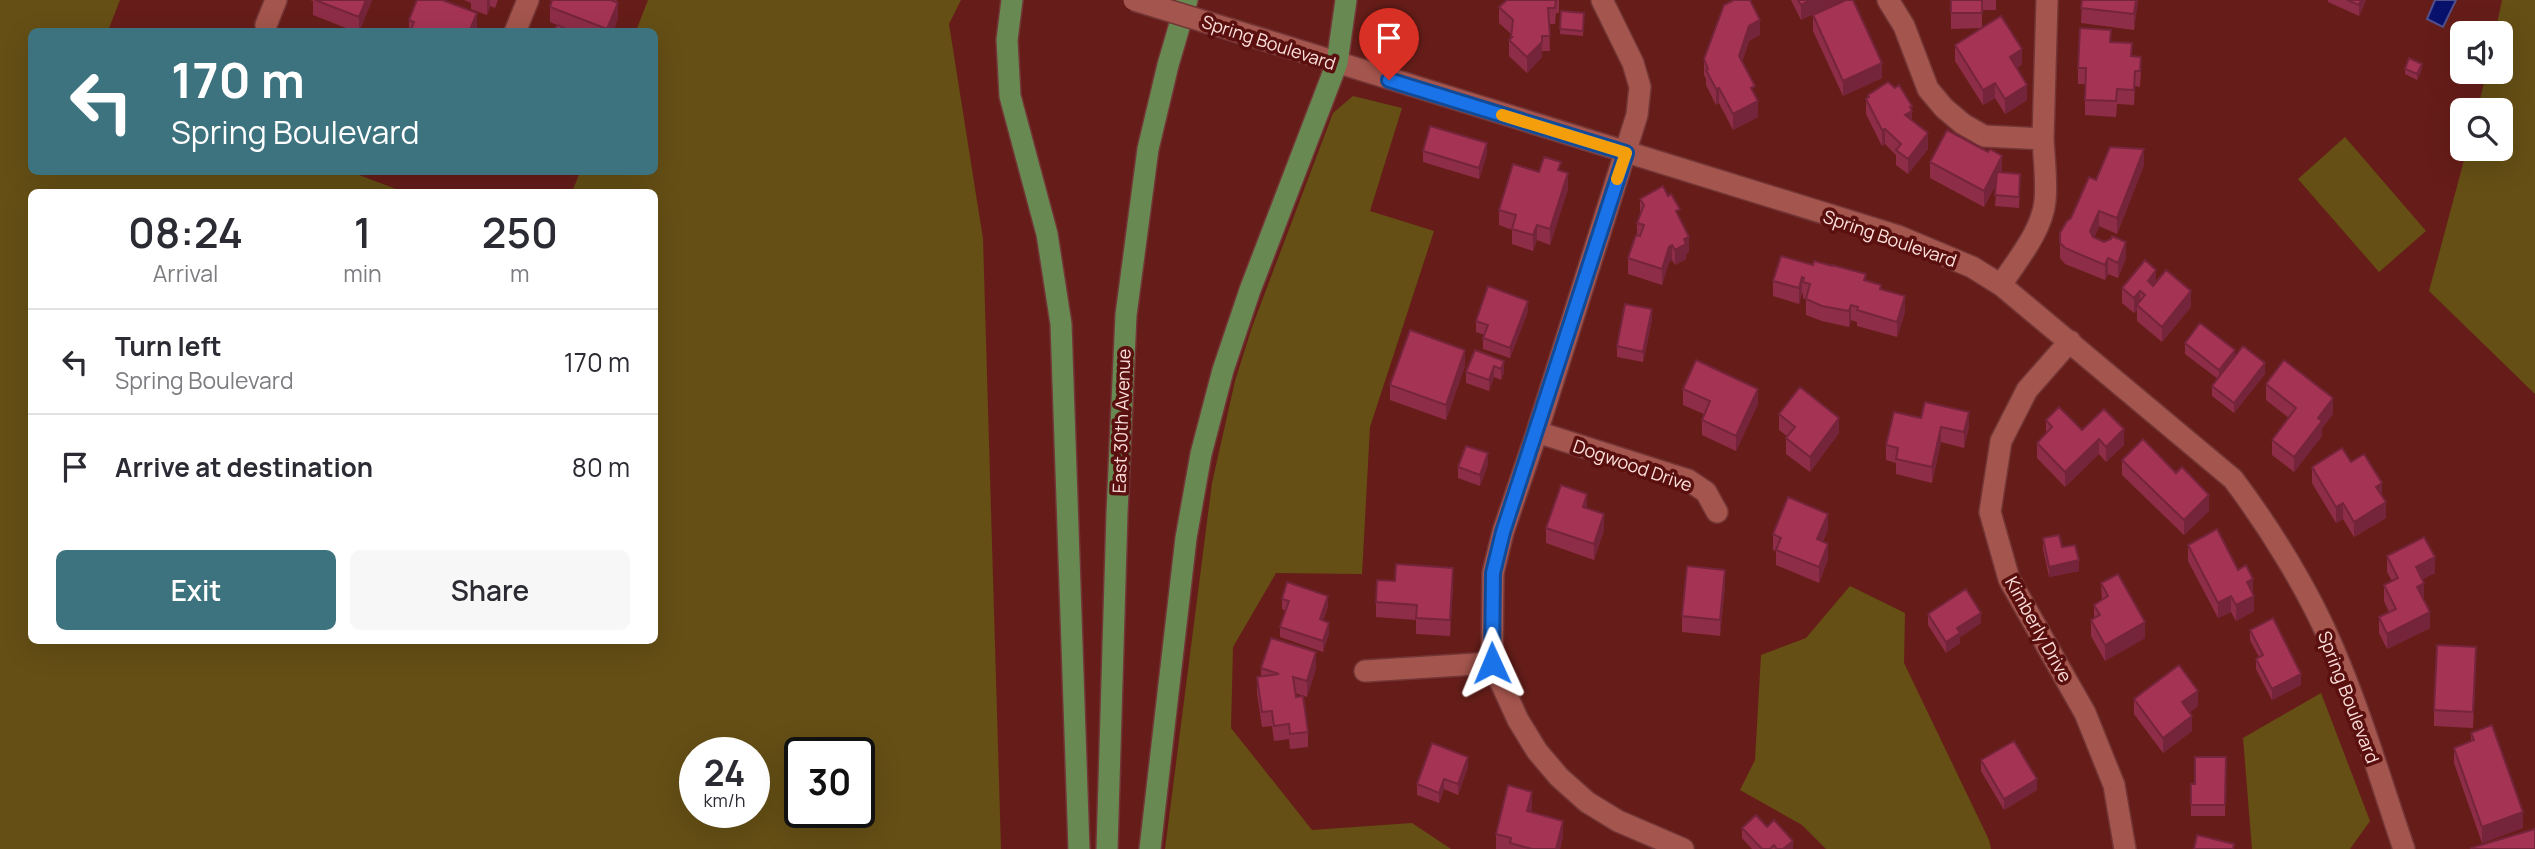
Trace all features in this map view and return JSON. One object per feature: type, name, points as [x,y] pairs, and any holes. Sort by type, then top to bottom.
[{"type":"main road","points":[[1012,0],[1007,40],[1010,96],[1046,234],[1061,324],[1079,849]]},
{"type":"main road","name":"East 30th Avenue","points":[[1107,849],[1126,315],[1148,149],[1188,0]]},
{"type":"main road","points":[[1150,849],[1186,538],[1201,454],[1223,370],[1250,289],[1337,63],[1346,0]]},
{"type":"street","points":[[265,25],[276,0]]},
{"type":"street","points":[[517,28],[528,0]]},
{"type":"street","name":"Spring Boulevard","points":[[1134,0],[1898,236],[1972,267],[2001,285],[2233,478],[2254,506],[2288,561],[2333,646],[2404,849]]},
{"type":"street","points":[[1602,0],[1633,63],[1640,87],[1637,115],[1503,532],[1493,573],[1492,663],[1518,720],[1537,751],[1559,777],[1587,802],[1618,821],[1683,849]]},
{"type":"street","points":[[1888,0],[1904,26],[1928,89],[1944,108],[1963,124],[1984,136],[2043,139]]},
{"type":"street","points":[[2001,285],[2031,238],[2045,200],[2043,139],[2047,0]]},
{"type":"street","name":"Kimberly Drive","points":[[2070,341],[2027,390],[2001,440],[1990,512],[2009,579],[2085,713],[2114,785],[2125,849]]},
{"type":"street","name":"Dogwood Drive","points":[[1537,432],[1688,481],[1706,492],[1717,512]]},
{"type":"street","points":[[1365,671],[1492,663]]},
{"type":"shaded area","points":[[0,0],[120,0],[109,28],[28,28],[28,175],[359,175],[396,189],[28,189],[28,644],[658,644],[658,189],[573,189],[579,175],[658,175],[658,28],[637,28],[648,0],[961,0],[949,24],[983,239],[1001,849],[0,849]]},
{"type":"shaded area","points":[[2435,0],[2456,0],[2443,27],[2427,19]]},
{"type":"shaded area","points":[[2502,0],[2535,0],[2535,394],[2429,291],[2464,161],[2513,161],[2513,98],[2480,98],[2484,84],[2513,84],[2513,21],[2498,21]]},
{"type":"shaded area","points":[[1353,96],[1402,108],[1370,211],[1434,231],[1370,427],[1362,574],[1276,573],[1233,647],[1231,728],[1312,830],[1412,823],[1451,849],[1165,849],[1212,483],[1235,381],[1252,327],[1333,113]]},
{"type":"shaded area","points":[[2345,137],[2426,231],[2379,272],[2298,179]]},
{"type":"shaded area","points":[[1850,586],[1905,613],[1904,663],[1991,849],[1826,849],[1802,825],[1740,790],[1755,760],[1761,655],[1806,638]]},
{"type":"shaded area","points":[[2321,693],[2370,821],[2350,849],[2252,849],[2243,738]]},
{"type":"building","points":[[315,0],[366,0],[359,17]]},
{"type":"building","points":[[417,0],[442,0],[477,13],[471,28],[412,28],[414,22],[409,20]]},
{"type":"building","points":[[552,0],[611,0],[618,3],[607,28],[550,7]]},
{"type":"building","points":[[1507,0],[1556,0],[1555,8],[1548,8],[1550,36],[1542,36],[1542,42],[1527,57],[1509,40],[1512,37],[1513,20],[1499,7]]},
{"type":"building","points":[[1734,0],[1750,0],[1760,20],[1749,26],[1739,56],[1755,86],[1751,88],[1758,101],[1733,114],[1719,88],[1716,89],[1706,70],[1708,69],[1704,59],[1724,5]]},
{"type":"building","points":[[1846,0],[1853,0],[1882,63],[1843,81],[1813,15]]},
{"type":"building","points":[[1951,0],[1982,0],[1982,13],[1951,13]]},
{"type":"building","points":[[2082,0],[2136,0],[2134,14],[2081,8]]},
{"type":"building","points":[[2347,0],[2361,0],[2359,5]]},
{"type":"building","points":[[1561,11],[1584,13],[1583,31],[1560,29]]},
{"type":"building","points":[[2001,16],[2022,49],[2010,57],[2027,85],[2005,99],[1995,83],[1983,90],[1955,45]]},
{"type":"building","points":[[2080,28],[2111,30],[2110,42],[2132,43],[2131,56],[2141,57],[2140,71],[2135,71],[2134,90],[2117,89],[2116,101],[2085,100],[2086,68],[2078,68]]},
{"type":"building","points":[[2409,58],[2422,64],[2417,74],[2405,69]]},
{"type":"building","points":[[1888,82],[1895,88],[1899,85],[1912,106],[1912,111],[1905,115],[1928,133],[1908,159],[1896,150],[1901,144],[1885,129],[1882,130],[1866,99]]},
{"type":"building","points":[[1430,126],[1487,143],[1479,168],[1423,151]]},
{"type":"building","points":[[1947,130],[1988,152],[1990,149],[2002,156],[1984,191],[1930,162]]},
{"type":"building","points":[[2110,147],[2144,149],[2117,218],[2099,211],[2090,231],[2093,237],[2104,242],[2112,236],[2126,242],[2118,263],[2108,258],[2105,265],[2065,248],[2060,243],[2060,233],[2071,218],[2089,177],[2096,180]]},
{"type":"building","points":[[1544,157],[1561,162],[1558,170],[1568,173],[1550,229],[1537,225],[1533,235],[1512,229],[1516,215],[1499,210],[1513,164],[1539,172]]},
{"type":"building","points":[[1997,172],[2020,174],[2019,197],[1995,195]]},
{"type":"building","points":[[1663,186],[1680,209],[1676,211],[1689,237],[1684,239],[1686,244],[1675,250],[1672,245],[1669,247],[1662,269],[1628,258],[1636,235],[1640,236],[1644,225],[1637,223],[1644,205],[1640,199]]},
{"type":"building","points":[[1781,256],[1813,265],[1814,261],[1866,274],[1864,280],[1881,285],[1880,289],[1905,296],[1897,322],[1857,310],[1858,307],[1851,305],[1849,311],[1822,306],[1806,299],[1810,284],[1803,282],[1802,277],[1799,288],[1773,281]]},
{"type":"building","points":[[2145,260],[2156,270],[2148,281],[2153,286],[2166,270],[2191,291],[2162,327],[2137,305],[2145,295],[2140,291],[2134,298],[2122,288]]},
{"type":"building","points":[[1488,286],[1528,301],[1510,348],[1483,338],[1488,325],[1476,321]]},
{"type":"building","points":[[1625,304],[1652,309],[1643,352],[1617,346]]},
{"type":"building","points":[[2200,323],[2235,350],[2219,370],[2185,343]]},
{"type":"building","points":[[1410,330],[1465,350],[1446,405],[1390,385]]},
{"type":"building","points":[[2243,346],[2265,363],[2234,403],[2212,386]]},
{"type":"building","points":[[1475,350],[1504,361],[1501,369],[1494,366],[1489,380],[1466,372]]},
{"type":"building","points":[[1696,360],[1758,389],[1736,436],[1702,420],[1710,401],[1683,389]]},
{"type":"building","points":[[2284,360],[2333,398],[2318,418],[2322,421],[2294,457],[2272,440],[2296,408],[2266,384]]},
{"type":"building","points":[[1800,387],[1839,418],[1810,457],[1786,438],[1795,427],[1779,414]]},
{"type":"building","points":[[1925,402],[1969,412],[1964,432],[1941,427],[1932,467],[1896,459],[1898,448],[1886,445],[1894,412],[1921,418]]},
{"type":"building","points":[[2059,407],[2082,430],[2104,409],[2124,429],[2106,447],[2099,439],[2065,472],[2037,443],[2052,427],[2046,420]]},
{"type":"building","points":[[2143,439],[2176,473],[2182,467],[2209,495],[2184,520],[2122,460]]},
{"type":"building","points":[[1466,446],[1488,453],[1480,475],[1458,467]]},
{"type":"building","points":[[2342,448],[2351,462],[2364,454],[2382,483],[2376,487],[2386,502],[2354,522],[2343,503],[2336,507],[2312,467]]},
{"type":"building","points":[[1561,485],[1587,494],[1583,507],[1604,514],[1594,544],[1546,528]]},
{"type":"building","points":[[1788,497],[1828,514],[1817,539],[1828,544],[1819,567],[1776,550],[1781,538],[1773,534]]},
{"type":"building","points":[[2217,529],[2238,570],[2246,565],[2253,579],[2247,582],[2254,596],[2236,605],[2231,596],[2218,603],[2188,545]]},
{"type":"building","points":[[2059,535],[2062,547],[2075,545],[2079,560],[2049,567],[2043,538]]},
{"type":"building","points":[[2424,537],[2435,557],[2416,567],[2424,583],[2417,587],[2430,612],[2387,634],[2379,617],[2396,609],[2384,585],[2398,578],[2387,556]]},
{"type":"building","points":[[1396,564],[1453,568],[1450,620],[1416,618],[1417,605],[1376,602],[1377,580],[1395,581]]},
{"type":"building","points":[[1687,566],[1725,570],[1720,620],[1682,616]]},
{"type":"building","points":[[2118,574],[2145,622],[2105,645],[2091,620],[2100,615],[2094,605],[2108,596],[2101,583]]},
{"type":"building","points":[[1287,582],[1328,596],[1320,619],[1329,623],[1323,641],[1280,627],[1289,601],[1282,599]]},
{"type":"building","points":[[1966,589],[1981,613],[1957,628],[1960,633],[1946,642],[1928,614]]},
{"type":"building","points":[[2273,618],[2301,674],[2272,689],[2256,659],[2263,655],[2250,630]]},
{"type":"building","points":[[1271,638],[1316,652],[1307,681],[1293,677],[1296,697],[1303,696],[1308,732],[1290,734],[1289,724],[1274,726],[1272,711],[1262,712],[1257,677],[1279,674],[1261,668]]},
{"type":"building","points":[[2437,645],[2476,647],[2473,712],[2434,710]]},
{"type":"building","points":[[2179,665],[2198,691],[2182,702],[2192,716],[2163,738],[2134,699]]},
{"type":"building","points":[[2492,725],[2523,812],[2482,827],[2454,748],[2474,740],[2471,733]]},
{"type":"building","points":[[2014,741],[2037,779],[2004,799],[1981,760]]},
{"type":"building","points":[[1432,743],[1468,757],[1458,784],[1444,779],[1439,793],[1417,784]]},
{"type":"building","points":[[2195,757],[2226,757],[2225,805],[2191,805],[2191,784],[2195,784]]},
{"type":"building","points":[[1508,785],[1532,792],[1527,811],[1563,821],[1556,849],[1532,849],[1510,843],[1511,838],[1496,834]]},
{"type":"building","points":[[1756,815],[1767,827],[1774,820],[1793,841],[1783,849],[1777,849],[1774,845],[1770,849],[1762,849],[1742,828]]},
{"type":"building","points":[[2535,829],[2535,849],[2471,849],[2471,848]]},
{"type":"building","points":[[2197,835],[2234,844],[2233,849],[2194,849]]},
{"type":"slow traffic","points":[[1502,115],[1626,153],[1617,179]]},
{"type":"route","points":[[1389,80],[1626,153],[1503,532],[1493,573],[1492,663]]}]
